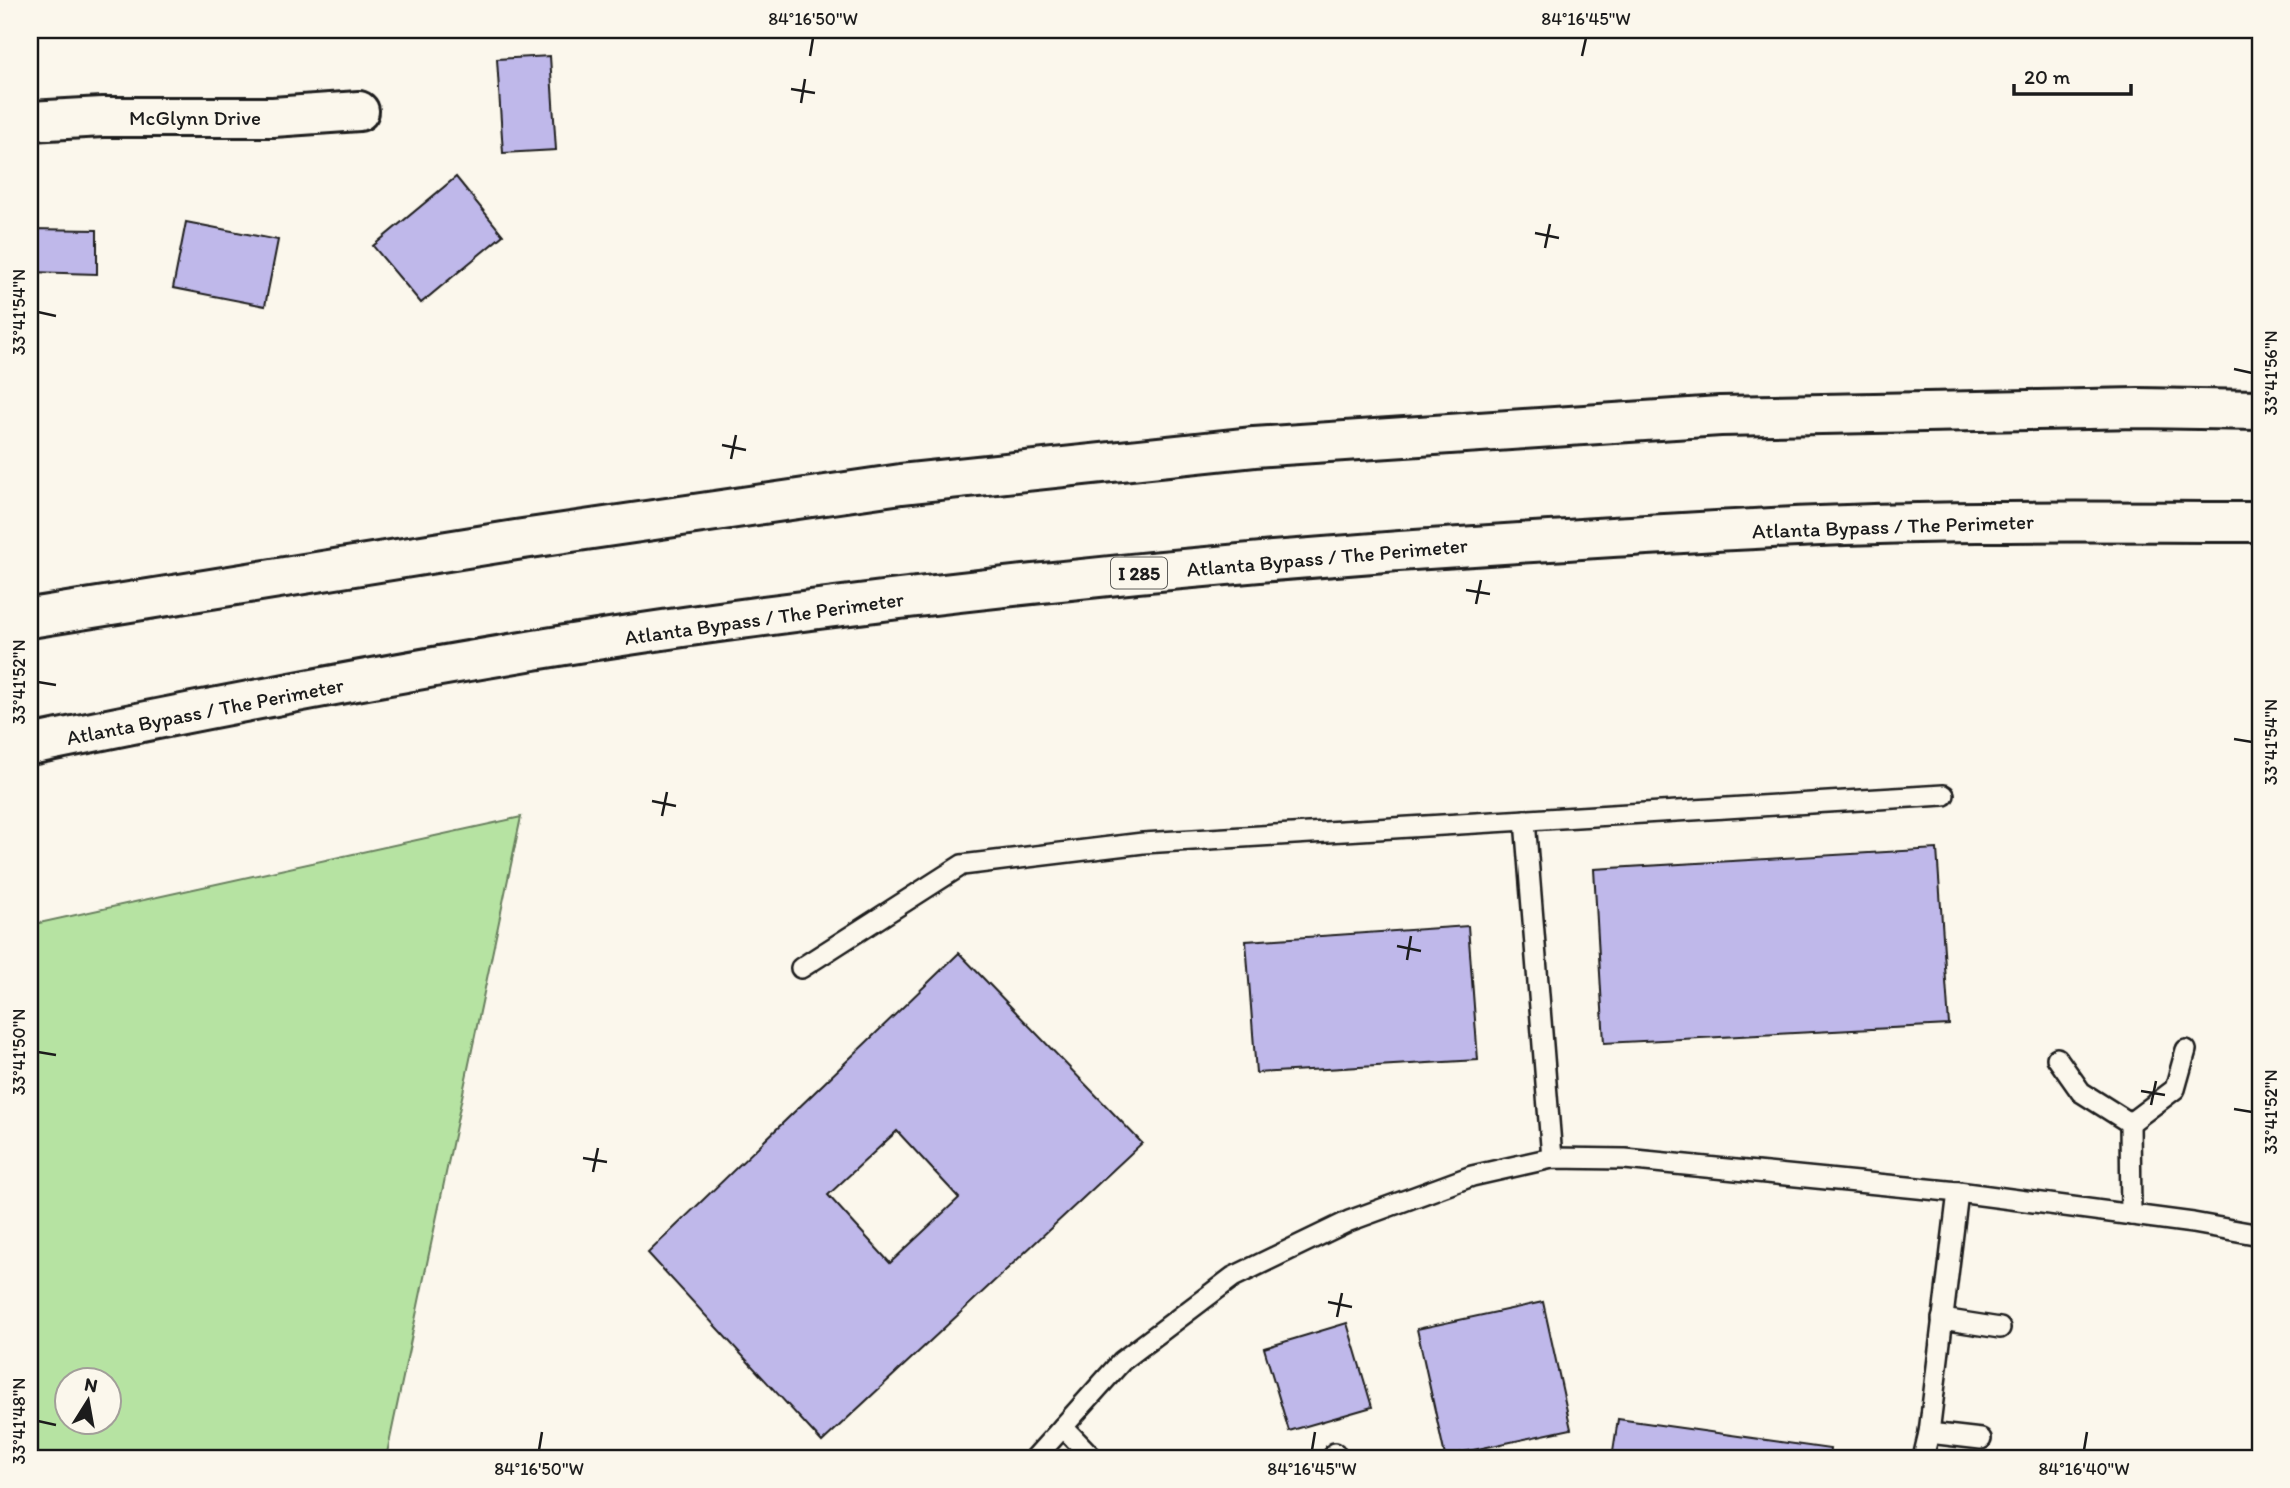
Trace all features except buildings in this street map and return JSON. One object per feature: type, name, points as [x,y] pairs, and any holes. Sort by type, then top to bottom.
[{"type":"main road","name":"McGlynn Drive","points":[[30,121],[103,117],[272,117],[359,111]]},
{"type":"main road","points":[[30,618],[516,540],[901,484],[1254,447],[1720,416],[2138,408],[2260,410]]},
{"type":"main road","name":"Atlanta Bypass / The Perimeter","points":[[30,746],[204,709],[510,655],[737,620],[1035,583],[1389,550],[1684,533],[1974,522],[2260,522]]},
{"type":"lane","points":[[801,968],[962,865],[1143,843],[1944,794]]},
{"type":"lane","points":[[1525,820],[1552,1158]]},
{"type":"lane","points":[[2130,1123],[2175,1088],[2186,1050]]},
{"type":"lane","points":[[2057,1058],[2081,1092],[2130,1123]]},
{"type":"lane","points":[[2130,1123],[2131,1215]]},
{"type":"lane","points":[[1035,1458],[1122,1361],[1233,1277],[1349,1221],[1472,1176],[1552,1158],[1625,1158],[1958,1192],[2260,1234]]},
{"type":"lane","points":[[1923,1458],[1929,1433],[1958,1192]]},
{"type":"lane","points":[[1942,1320],[2000,1328]]},
{"type":"lane","points":[[1063,1427],[1093,1458]]},
{"type":"lane","points":[[1929,1433],[1981,1440]]},
{"type":"green space","points":[[521,817],[386,1458],[30,1458],[30,925]]}]
